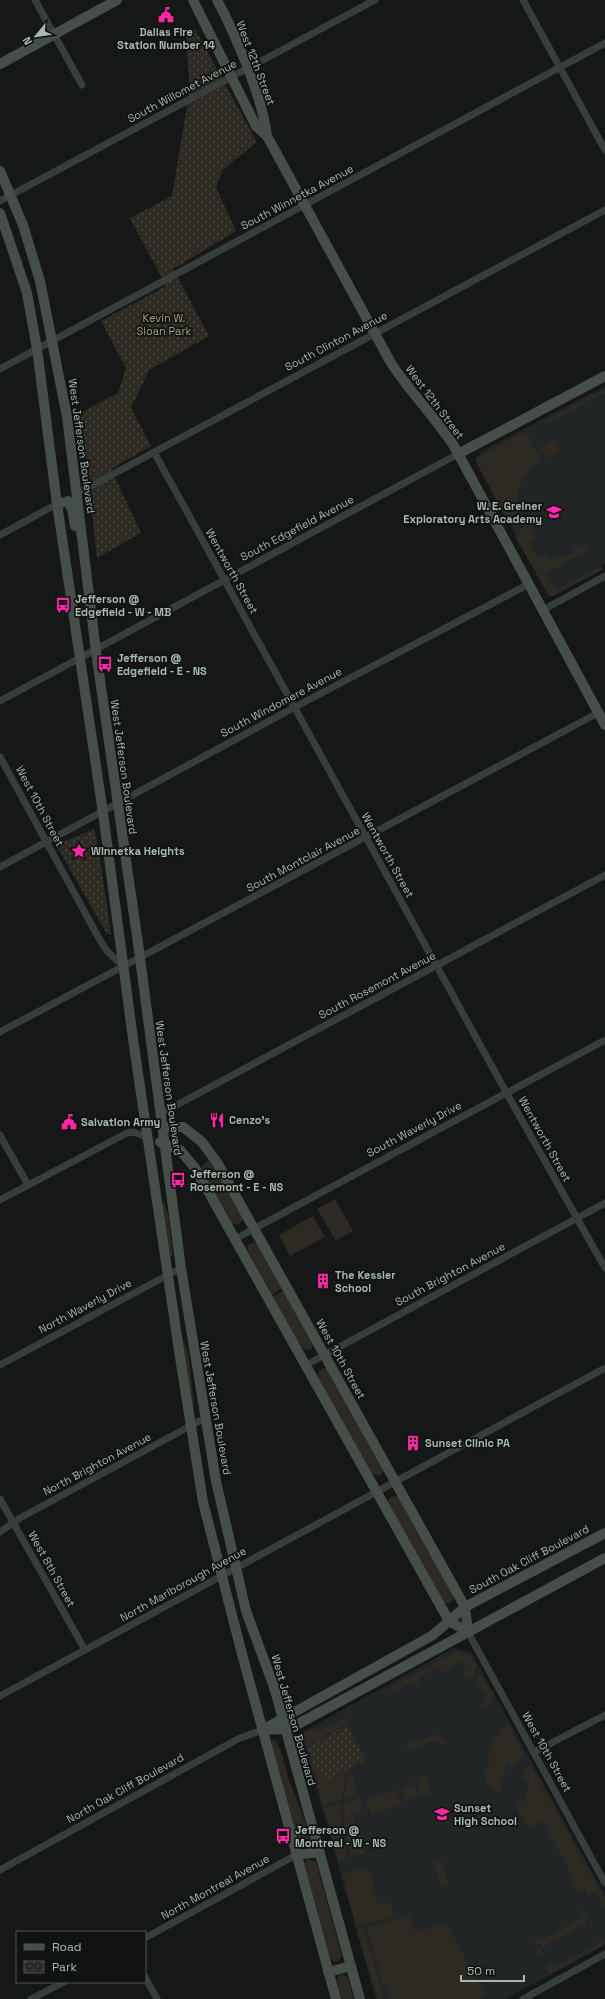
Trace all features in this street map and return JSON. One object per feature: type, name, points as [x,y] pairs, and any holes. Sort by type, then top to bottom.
[{"type":"main road","points":[[0,64],[117,0]]},
{"type":"main road","name":"West 12th Street","points":[[193,0],[256,126],[267,136],[374,333],[406,386],[442,428],[458,454],[605,725]]},
{"type":"main road","name":"West 12th Street","points":[[216,0],[247,68],[266,120],[267,136]]},
{"type":"main road","name":"West Jefferson Boulevard","points":[[0,171],[12,195],[36,265],[53,339],[67,417],[78,492],[96,649],[140,958],[181,1268],[216,1481],[235,1568],[249,1621],[267,1666],[286,1729],[360,1999]]},
{"type":"main road","points":[[0,213],[27,293],[37,349],[57,504],[103,813],[167,1275],[203,1502],[262,1730],[336,1999]]},
{"type":"main road","name":"South Edgefield Avenue","points":[[458,454],[605,376]]},
{"type":"main road","points":[[57,504],[68,501],[72,509],[78,550],[86,562]]},
{"type":"main road","name":"West 10th Street","points":[[162,1127],[183,1127],[202,1142],[218,1164],[465,1607],[468,1632]]},
{"type":"main road","points":[[147,1136],[180,1150],[186,1156],[235,1239],[449,1621],[468,1632],[605,1558]]},
{"type":"main road","name":"South Oak Cliff Boulevard","points":[[465,1607],[605,1533]]},
{"type":"main road","name":"North Oak Cliff Boulevard","points":[[262,1730],[282,1717],[433,1634],[465,1607]]},
{"type":"main road","name":"North Oak Cliff Boulevard","points":[[262,1730],[286,1729],[468,1632]]},
{"type":"main road","points":[[296,1855],[319,1852]]},
{"type":"main road","points":[[328,1972],[350,1966]]},
{"type":"street","points":[[35,0],[82,85]]},
{"type":"street","name":"South Willomet Avenue","points":[[0,201],[375,0]]},
{"type":"street","points":[[523,0],[605,150]]},
{"type":"street","name":"South Winnetka Avenue","points":[[0,369],[53,339],[605,43]]},
{"type":"street","name":"South Clinton Avenue","points":[[78,492],[605,210]]},
{"type":"street","name":"Wentworth Street","points":[[154,452],[506,1092],[605,1268]]},
{"type":"street","name":"South Edgefield Avenue","points":[[0,701],[458,454]]},
{"type":"street","points":[[0,535],[57,504]]},
{"type":"street","points":[[543,610],[605,576]]},
{"type":"street","name":"South Windomere Avenue","points":[[0,867],[103,813],[117,803],[294,707],[529,584]]},
{"type":"street","name":"South Montclair Avenue","points":[[0,1032],[598,713]]},
{"type":"street","name":"West 10th Street","points":[[0,757],[107,952],[123,966]]},
{"type":"street","name":"South Rosemont Avenue","points":[[160,1114],[605,875]]},
{"type":"street","name":"South Waverly Drive","points":[[235,1239],[605,1040]]},
{"type":"street","points":[[0,1200],[127,1133],[133,1132],[147,1136]]},
{"type":"street","points":[[0,1135],[28,1185]]},
{"type":"street","name":"South Brighton Avenue","points":[[306,1365],[605,1204]]},
{"type":"street","name":"North Waverly Drive","points":[[0,1365],[181,1268]]},
{"type":"street","name":"North Marlborough Avenue","points":[[0,1696],[395,1480],[605,1368]]},
{"type":"street","name":"North Brighton Avenue","points":[[0,1532],[20,1518],[205,1418]]},
{"type":"street","name":"West 8th Street","points":[[0,1499],[85,1650]]},
{"type":"street","name":"West 10th Street","points":[[468,1632],[605,1883]]},
{"type":"street","points":[[534,1752],[605,1714]]},
{"type":"street","name":"North Oak Cliff Boulevard","points":[[0,1870],[238,1739],[262,1730]]},
{"type":"street","name":"North Montreal Avenue","points":[[146,1937],[296,1855]]},
{"type":"street","points":[[523,1999],[605,1954]]},
{"type":"street","points":[[146,1979],[157,1999]]},
{"type":"street","points":[[31,1999],[62,1983]]},
{"type":"shaded area","name":"W. E. Greiner Exploratory Arts Academy","points":[[605,386],[605,563],[547,594],[477,461],[482,451]]},
{"type":"shaded area","name":"Sunset High School","points":[[454,1648],[471,1652],[605,1895],[605,1945],[505,1999],[376,1999],[301,1733]]},
{"type":"green space","name":"Kevin W. Sloan Park","points":[[195,29],[257,142],[223,170],[216,187],[236,231],[173,269],[209,336],[149,370],[131,408],[151,446],[111,469],[141,533],[97,558],[79,414],[118,393],[126,368],[101,321],[166,286],[130,218],[172,196],[190,87],[185,34]]},
{"type":"green space","points":[[605,389],[605,392],[546,424],[542,422]]},
{"type":"green space","points":[[522,433],[528,435],[542,462],[528,472],[523,478],[519,492],[520,518],[509,524],[476,462],[476,458]]},
{"type":"green space","points":[[555,438],[562,451],[548,459],[541,446]]},
{"type":"green space","points":[[530,523],[538,538],[529,543],[537,557],[546,555],[548,560],[574,553],[573,548],[586,545],[588,551],[547,573],[556,589],[600,566],[604,569],[553,596],[549,596],[515,537],[521,534],[518,530]]},
{"type":"green space","points":[[94,829],[97,840],[111,934],[107,934],[56,845]]},
{"type":"green space","points":[[208,1161],[212,1161],[243,1217],[243,1220],[237,1225],[230,1223],[201,1169],[202,1166]]},
{"type":"green space","points":[[335,1199],[353,1231],[336,1241],[317,1209]]},
{"type":"green space","points":[[161,1202],[164,1202],[168,1215],[173,1256],[168,1253]]},
{"type":"green space","points":[[313,1216],[325,1237],[290,1256],[279,1235]]},
{"type":"green space","points":[[254,1242],[257,1243],[283,1288],[272,1295],[247,1249],[248,1245]]},
{"type":"green space","points":[[284,1290],[314,1344],[310,1350],[306,1350],[301,1347],[273,1297]]},
{"type":"green space","points":[[180,1339],[183,1339],[188,1352],[194,1406],[192,1406]]},
{"type":"green space","points":[[325,1368],[329,1370],[384,1468],[381,1475],[378,1476],[371,1473],[318,1378],[319,1371]]},
{"type":"green space","points":[[392,1496],[399,1497],[454,1596],[453,1600],[447,1604],[443,1603],[387,1502]]},
{"type":"green space","points":[[458,1651],[469,1655],[477,1667],[471,1680],[462,1675],[466,1666],[457,1661],[452,1670],[443,1673],[439,1667],[418,1678],[421,1685],[417,1687],[413,1681],[391,1692],[389,1689],[394,1685]]},
{"type":"green space","points":[[480,1673],[494,1696],[487,1708],[482,1705],[488,1693],[475,1684]]},
{"type":"green space","points":[[348,1716],[349,1718],[345,1721],[346,1724],[306,1747],[302,1733],[311,1729],[317,1732]]},
{"type":"green space","points":[[508,1723],[525,1756],[515,1766],[507,1763],[500,1794],[488,1786],[484,1772],[491,1759],[486,1756],[504,1724]]},
{"type":"green space","points":[[347,1725],[366,1760],[325,1783],[306,1748]]},
{"type":"green space","points":[[434,1734],[449,1742],[440,1744],[439,1741],[417,1746],[417,1748],[408,1751],[406,1745],[413,1740],[415,1744]]},
{"type":"green space","points":[[273,1739],[280,1748],[290,1783],[300,1808],[310,1841],[308,1845],[303,1847],[299,1845],[271,1746]]},
{"type":"green space","points":[[308,1752],[325,1783],[347,1771],[342,1800],[323,1805]]},
{"type":"green space","points":[[531,1766],[605,1900],[605,1909],[595,1892],[588,1896],[584,1888],[578,1891],[567,1871],[569,1869],[542,1821],[529,1828],[517,1808],[520,1801],[524,1802],[529,1781],[523,1779],[525,1769]]},
{"type":"green space","points":[[351,1770],[358,1795],[344,1799],[348,1775]]},
{"type":"green space","points":[[426,1775],[431,1794],[421,1797],[416,1779],[401,1783],[401,1782]]},
{"type":"green space","points":[[414,1784],[418,1797],[405,1801],[401,1789]]},
{"type":"green space","points":[[397,1790],[402,1805],[371,1814],[366,1799]]},
{"type":"green space","points":[[359,1798],[363,1811],[352,1815],[356,1828],[358,1828],[364,1852],[363,1854],[351,1856],[345,1829],[344,1803]]},
{"type":"green space","points":[[342,1803],[342,1809],[337,1809],[337,1812],[342,1812],[341,1828],[348,1858],[338,1861],[324,1808]]},
{"type":"green space","points":[[308,1859],[316,1862],[342,1956],[337,1962],[333,1961],[330,1957],[304,1863]]},
{"type":"green space","points":[[442,1861],[449,1886],[442,1887],[433,1863]]},
{"type":"green space","points":[[367,1868],[371,1873],[378,1905],[391,1902],[394,1916],[356,1926],[342,1874]]},
{"type":"green space","points":[[579,1910],[586,1911],[588,1914],[582,1917]]},
{"type":"green space","points":[[410,1916],[415,1932],[442,1925],[449,1928],[485,1995],[478,1999],[392,1999],[386,1985],[383,1986],[367,1927]]},
{"type":"green space","points":[[582,1917],[585,1923],[592,1921],[594,1926],[591,1927],[589,1922],[540,1949],[543,1955],[539,1955],[536,1950],[542,1947],[541,1944],[534,1946],[536,1935],[539,1941]]},
{"type":"green space","points":[[364,1928],[384,1999],[377,1999],[357,1930]]},
{"type":"green space","points":[[598,1936],[601,1937],[605,1944],[550,1975],[547,1968],[549,1963],[551,1962],[554,1968],[600,1943]]},
{"type":"green space","points":[[342,1974],[348,1978],[354,1999],[341,1999],[337,1982],[338,1976]]},
{"type":"place","name":"Dallas Fire Station Number 14","points":[[166,15]]},
{"type":"place","name":"W. E. Greiner Exploratory Arts Academy","points":[[554,512]]},
{"type":"place","name":"Jefferson @ Edgefield - W - MB","points":[[63,605]]},
{"type":"place","name":"Jefferson @ Edgefield - E - NS","points":[[105,664]]},
{"type":"place","name":"Winnetka Heights","points":[[79,851]]},
{"type":"place","name":"Cenzo's","points":[[217,1120]]},
{"type":"place","name":"Salvation Army","points":[[69,1122]]},
{"type":"place","name":"Jefferson @ Rosemont - E - NS","points":[[178,1180]]},
{"type":"place","name":"The Kessler School","points":[[323,1281]]},
{"type":"place","name":"Sunset Clinic PA","points":[[413,1443]]},
{"type":"place","name":"Sunset High School","points":[[442,1814]]},
{"type":"place","name":"Jefferson @ Montreal - W - NS","points":[[283,1836]]}]
